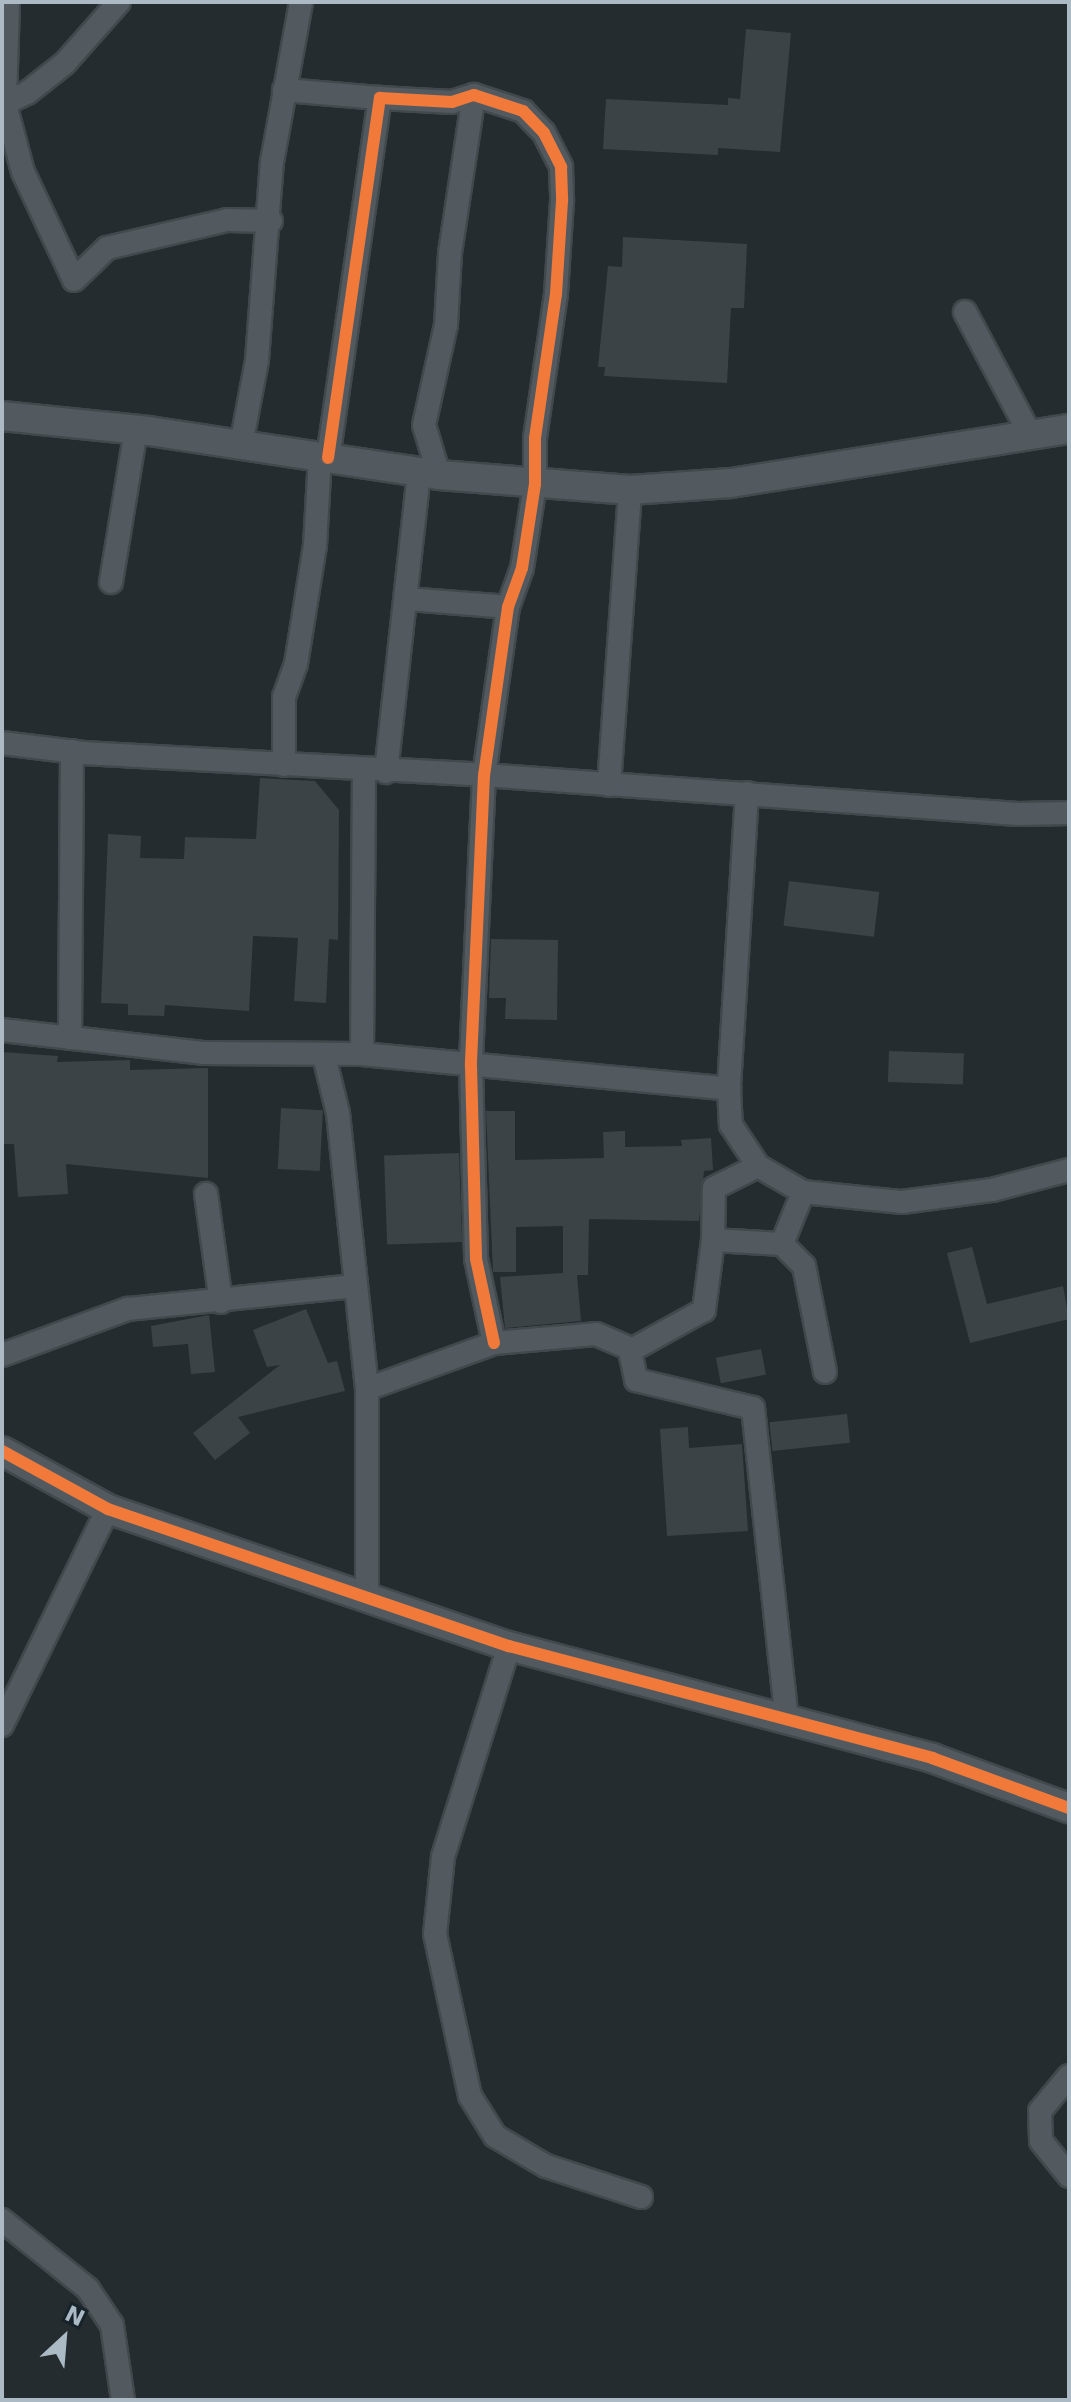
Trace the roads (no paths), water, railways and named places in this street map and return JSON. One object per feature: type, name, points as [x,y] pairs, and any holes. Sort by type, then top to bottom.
[{"type":"street","points":[[8,2],[4,104],[23,172],[74,280],[107,248],[227,220],[271,221]]},
{"type":"street","points":[[4,104],[65,63],[119,2]]},
{"type":"street","points":[[241,445],[257,360],[271,221],[272,162],[301,2]]},
{"type":"street","points":[[284,90],[452,102],[474,95],[523,111],[544,133],[561,167],[556,294],[535,438],[535,484],[522,568],[508,607],[484,775],[471,1066],[476,1259],[494,1343]]},
{"type":"street","points":[[362,1054],[375,771],[429,474],[424,425],[446,325],[450,253],[474,95]]},
{"type":"street","points":[[284,765],[284,697],[296,664],[315,546],[324,458],[380,98]]},
{"type":"street","points":[[965,312],[1031,436]]},
{"type":"street","points":[[2,416],[136,429],[429,474],[630,490],[731,483],[1069,429]]},
{"type":"street","points":[[111,582],[136,429]]},
{"type":"street","points":[[609,785],[630,490]]},
{"type":"street","points":[[407,599],[508,607]]},
{"type":"street","points":[[2,743],[72,751],[484,775],[1018,814],[1069,813]]},
{"type":"street","points":[[70,1038],[72,751]]},
{"type":"street","points":[[747,793],[729,1089],[731,1125],[758,1166],[803,1192],[902,1202],[992,1190],[1069,1170]]},
{"type":"street","points":[[2,1030],[203,1053],[362,1054],[729,1089]]},
{"type":"street","points":[[324,1056],[338,1113],[367,1389],[367,1598]]},
{"type":"street","points":[[631,1349],[704,1310],[713,1240],[714,1188],[758,1166]]},
{"type":"street","points":[[782,1244],[803,1192]]},
{"type":"street","points":[[206,1194],[221,1302]]},
{"type":"street","points":[[713,1240],[782,1244],[804,1266],[825,1372]]},
{"type":"street","points":[[2,1355],[128,1309],[356,1286]]},
{"type":"street","points":[[367,1389],[494,1343],[596,1334],[631,1349]]},
{"type":"street","points":[[631,1349],[636,1380],[753,1408],[787,1720]]},
{"type":"street","points":[[2,1451],[108,1509],[509,1646],[932,1758],[1069,1808]]},
{"type":"street","points":[[2,1725],[108,1509]]},
{"type":"street","points":[[509,1646],[443,1857],[435,1934],[470,2096],[495,2136],[546,2166],[641,2197]]},
{"type":"street","points":[[1069,2076],[1040,2111],[1041,2141],[1069,2176]]},
{"type":"street","points":[[2,2220],[88,2289],[112,2325],[123,2400]]}]
